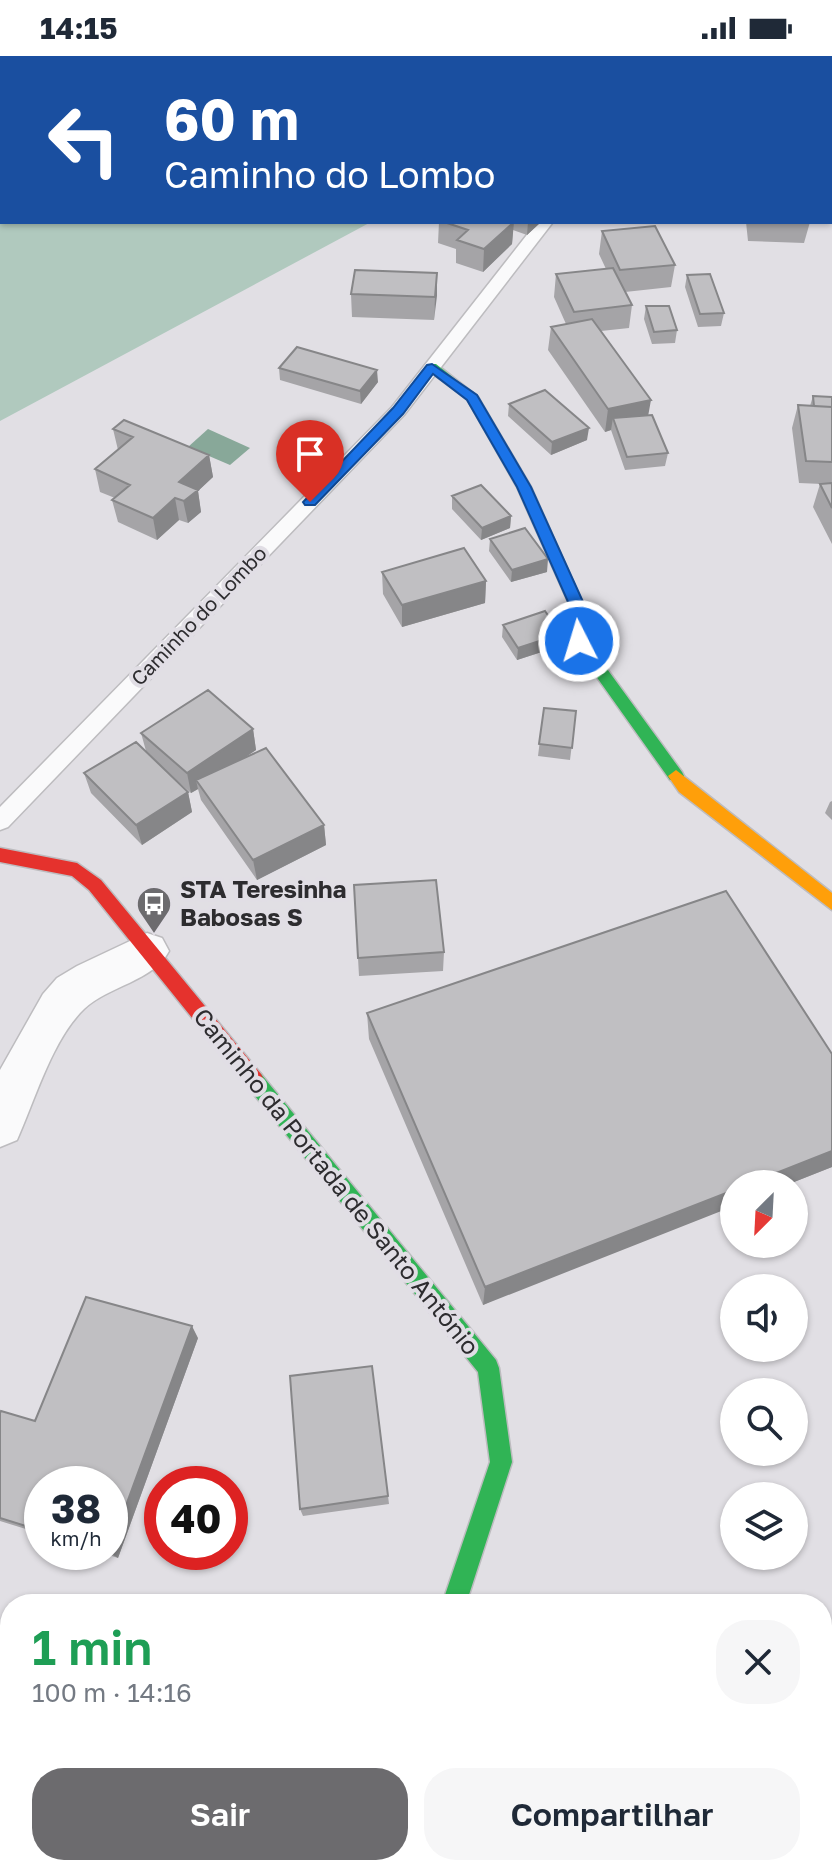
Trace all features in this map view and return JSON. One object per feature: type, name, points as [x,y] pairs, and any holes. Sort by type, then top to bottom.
[{"type":"street","points":[[432,367],[472,397],[524,487],[576,604],[579,641],[685,788],[832,903]]},
{"type":"street","name":"Caminho da Portada de Santo António","points":[[0,855],[77,870],[95,885],[488,1368],[501,1462],[457,1594]]},
{"type":"street","points":[[0,1125],[27,1064],[66,998],[147,951]]},
{"type":"lane","name":"Caminho do Lombo","points":[[0,821],[398,411],[543,224]]},
{"type":"shaded area","points":[[0,224],[367,224],[0,421]]},
{"type":"shaded area","points":[[208,429],[250,448],[230,465],[188,447]]},
{"type":"building","points":[[450,224],[512,224],[484,249],[457,240],[468,230]]},
{"type":"building","points":[[655,226],[675,265],[620,270],[602,231]]},
{"type":"building","points":[[613,268],[632,305],[574,312],[556,274]]},
{"type":"building","points":[[355,270],[437,273],[435,297],[351,294]]},
{"type":"building","points":[[710,274],[724,313],[700,314],[687,275]]},
{"type":"building","points":[[646,306],[669,306],[677,330],[654,332]]},
{"type":"building","points":[[592,319],[651,400],[608,409],[551,327]]},
{"type":"building","points":[[297,347],[377,370],[360,391],[279,368]]},
{"type":"building","points":[[545,390],[589,428],[552,442],[509,404]]},
{"type":"building","points":[[813,396],[832,397],[832,407],[814,406]]},
{"type":"building","points":[[798,405],[832,407],[832,462],[806,461]]},
{"type":"building","points":[[652,415],[668,453],[627,457],[613,418]]},
{"type":"building","points":[[124,420],[209,455],[179,482],[198,490],[184,501],[175,498],[153,518],[112,500],[130,485],[95,469],[133,437],[113,429]]},
{"type":"building","points":[[832,483],[832,508],[820,484]]},
{"type":"building","points":[[481,485],[511,516],[482,528],[452,496]]},
{"type":"building","points":[[525,528],[548,559],[512,570],[490,539]]},
{"type":"building","points":[[464,548],[486,581],[402,605],[382,572]]},
{"type":"building","points":[[545,611],[561,634],[518,648],[503,625]]},
{"type":"building","points":[[208,690],[253,729],[187,773],[141,733]]},
{"type":"building","points":[[544,708],[576,711],[572,748],[539,744]]},
{"type":"building","points":[[136,742],[188,792],[136,825],[84,773]]},
{"type":"building","points":[[266,748],[324,825],[253,860],[196,780]]},
{"type":"building","points":[[436,880],[444,952],[358,958],[354,885]]},
{"type":"building","points":[[726,891],[832,1054],[832,1151],[784,1170],[720,1170],[720,1195],[485,1287],[367,1013]]},
{"type":"building","points":[[86,1297],[192,1326],[128,1500],[128,1466],[24,1466],[24,1525],[0,1518],[0,1413],[35,1421]]},
{"type":"building","points":[[372,1366],[388,1496],[300,1509],[290,1376]]},
{"type":"traffic: fast","points":[[432,367],[472,397],[524,487],[576,604],[579,641],[676,776]]},
{"type":"traffic: fast","points":[[254,1080],[488,1368],[501,1462],[457,1594]]},
{"type":"traffic: slow","points":[[676,776],[685,788],[832,903]]},
{"type":"traffic: jam","points":[[0,855],[77,870],[95,885],[254,1080]]},
{"type":"place","name":"STA Teresinha Babosas S","points":[[154,935]]},
{"type":"route","points":[[310,502],[398,411],[432,367],[472,397],[524,487],[576,604],[579,641]]}]
